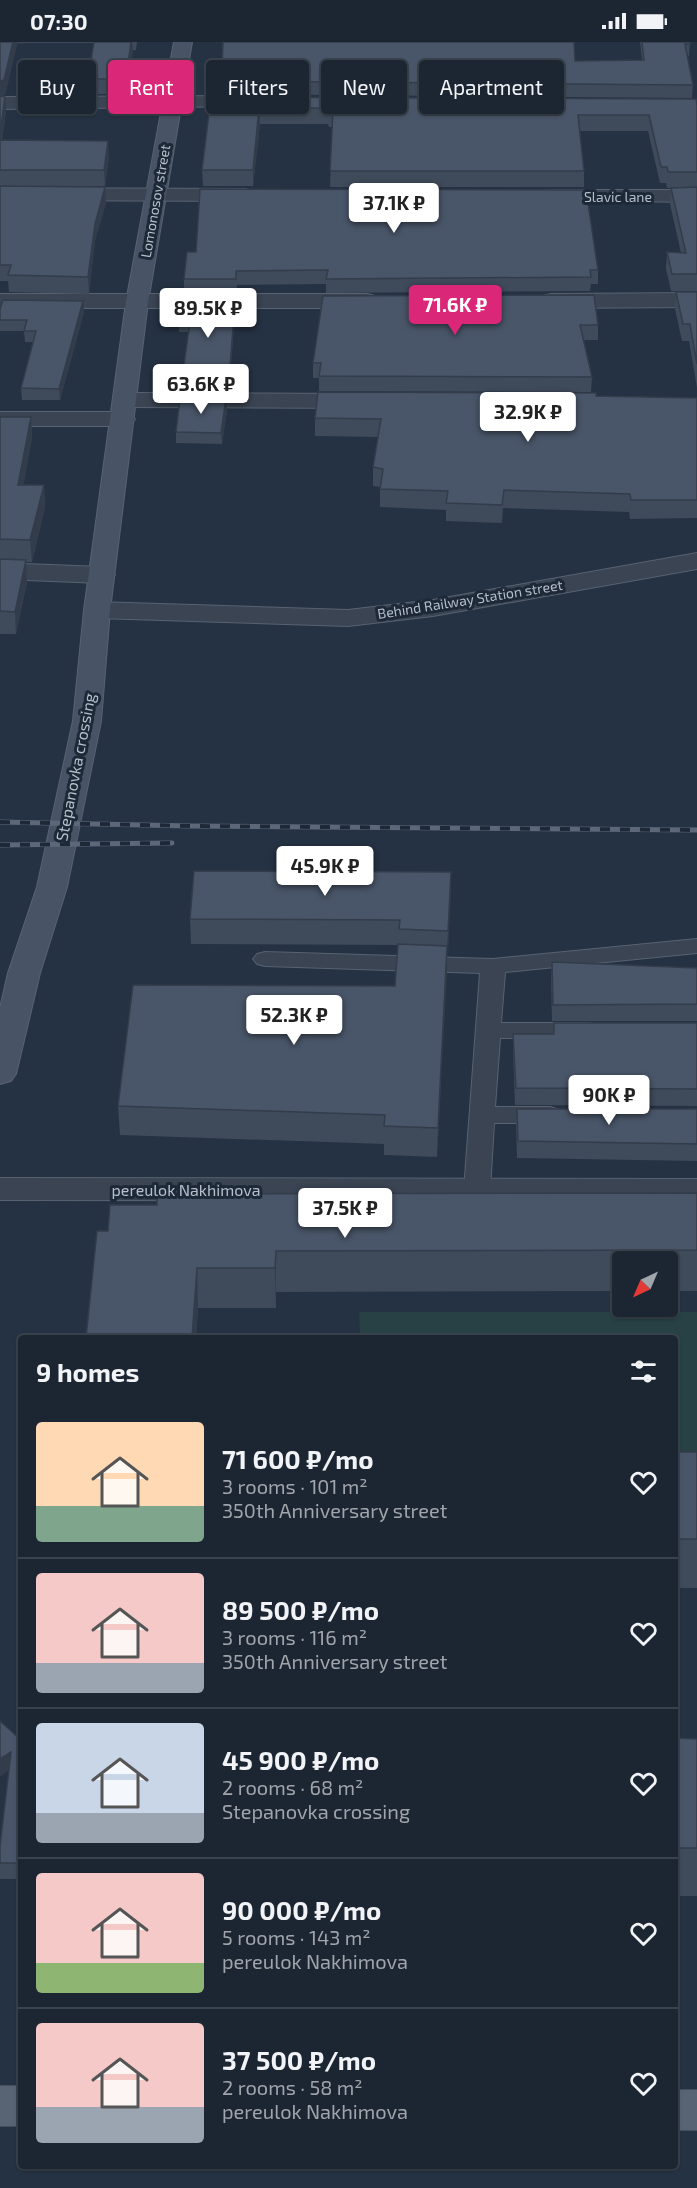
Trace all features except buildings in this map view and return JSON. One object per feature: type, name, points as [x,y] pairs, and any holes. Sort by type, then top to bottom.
[{"type":"main road","points":[[0,2106],[18,2106]]},
{"type":"main road","points":[[678,2110],[697,2110]]},
{"type":"street","name":"Lomonosov street","points":[[180,60],[183,42]]},
{"type":"street","points":[[0,102],[108,102]]},
{"type":"street","name":"Lomonosov street","points":[[102,575],[125,410],[137,302],[158,195],[170,114]]},
{"type":"street","points":[[0,194],[266,195]]},
{"type":"street","name":"Slavic lane","points":[[529,196],[697,196]]},
{"type":"street","points":[[530,301],[697,300]]},
{"type":"street","points":[[0,301],[387,301]]},
{"type":"street","points":[[0,419],[125,410],[385,401]]},
{"type":"street","name":"Behind Railway Station street","points":[[97,610],[348,618],[434,608],[697,561]]},
{"type":"street","points":[[0,571],[102,575]]},
{"type":"street","name":"Stepanovka crossing","points":[[0,1074],[24,973],[52,887],[87,721],[102,575]]},
{"type":"street","name":"pereulok Nakhimova","points":[[0,1189],[697,1190]]},
{"type":"lane","points":[[265,959],[493,966],[697,946]]},
{"type":"lane","points":[[477,1190],[493,966]]},
{"type":"lane","points":[[488,1031],[616,1030]]},
{"type":"lane","points":[[482,1115],[577,1116]]},
{"type":"green space","points":[[359,1312],[612,1312],[612,1317],[678,1317],[678,1312],[697,1312],[697,1457],[678,1457],[678,1335],[360,1335]]},
{"type":"railway","points":[[0,822],[191,826],[697,830]]},
{"type":"railway","points":[[0,845],[172,843]]}]
